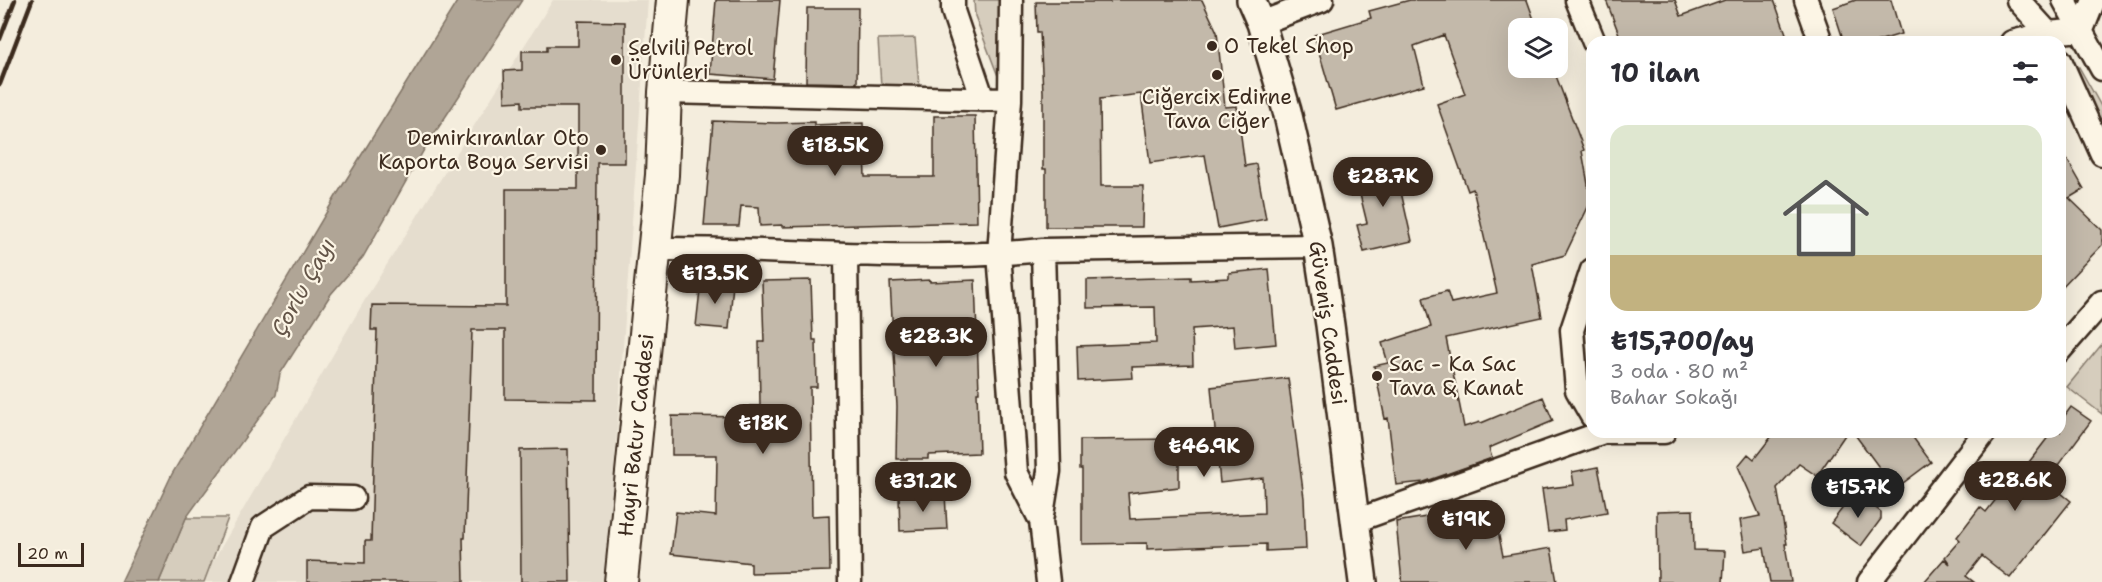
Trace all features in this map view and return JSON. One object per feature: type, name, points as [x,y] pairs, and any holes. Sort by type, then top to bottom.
[{"type":"main road","name":"Hayri Batur Caddesi","points":[[621,582],[662,175],[673,0]]},
{"type":"street","points":[[953,0],[953,11],[983,99]]},
{"type":"street","points":[[1011,0],[1010,100],[999,254],[1016,472],[1041,521]]},
{"type":"street","points":[[1256,12],[1322,0]]},
{"type":"street","points":[[1577,0],[1592,36]]},
{"type":"street","points":[[1806,0],[1819,36]]},
{"type":"street","points":[[2018,0],[2048,36]]},
{"type":"street","points":[[2064,0],[2102,69]]},
{"type":"street","points":[[2082,30],[2094,0]]},
{"type":"street","name":"Güveniş Caddesi","points":[[1256,12],[1287,111],[1318,246],[1363,582]]},
{"type":"street","points":[[2058,36],[2082,30]]},
{"type":"street","points":[[2066,73],[2102,154]]},
{"type":"street","points":[[666,92],[1010,100]]},
{"type":"street","points":[[654,249],[846,255],[999,254],[1043,250],[1318,246]]},
{"type":"street","points":[[1043,250],[1049,471],[1041,521],[1048,582]]},
{"type":"street","points":[[846,255],[850,582]]},
{"type":"street","points":[[1584,387],[1572,330],[1586,288]]},
{"type":"street","points":[[2066,343],[2102,302]]},
{"type":"street","points":[[1355,521],[1586,431]]},
{"type":"street","points":[[1869,582],[1973,438]]},
{"type":"street","points":[[243,582],[263,527],[309,497],[353,498]]},
{"type":"shaded area","points":[[553,0],[648,0],[606,582],[201,582],[366,298]]},
{"type":"shaded area","points":[[974,0],[1008,0],[1006,74],[998,76],[975,16]]},
{"type":"shaded area","points":[[915,38],[919,86],[881,86],[878,39]]},
{"type":"shaded area","points":[[2079,67],[2102,108],[2102,130],[2073,73]]},
{"type":"shaded area","points":[[2102,344],[2102,414],[2067,387]]},
{"type":"shaded area","points":[[186,518],[228,518],[204,582],[159,582]]},
{"type":"water","name":"Çorlu Çayı","points":[[458,0],[522,0],[425,148],[363,257],[331,294],[280,374],[276,395],[186,518],[159,582],[121,582],[172,474],[336,196]]},
{"type":"building","points":[[716,0],[780,0],[773,79],[710,74]]},
{"type":"building","points":[[1109,0],[1202,0],[1217,32],[1225,107],[1237,106],[1245,166],[1256,164],[1266,219],[1218,228],[1205,155],[1150,163],[1141,94],[1100,99],[1101,186],[1143,186],[1142,227],[1046,227],[1043,92],[1036,2],[1110,2]]},
{"type":"building","points":[[1410,0],[1527,0],[1533,18],[1508,18],[1508,78],[1557,78],[1584,150],[1582,151],[1586,173],[1586,211],[1565,255],[1532,264],[1542,317],[1446,338],[1464,427],[1481,423],[1543,397],[1553,421],[1489,448],[1492,458],[1424,482],[1396,485],[1388,418],[1385,419],[1374,366],[1388,363],[1382,343],[1431,327],[1423,298],[1447,291],[1451,303],[1497,293],[1473,189],[1468,191],[1437,104],[1465,94],[1444,35],[1414,46],[1424,85],[1336,110],[1314,35],[1371,18],[1369,11]]},
{"type":"building","points":[[1606,0],[1675,0],[1681,16],[1725,0],[1774,0],[1787,36],[1620,36]]},
{"type":"building","points":[[1856,0],[1891,0],[1901,34],[1842,36],[1833,8]]},
{"type":"building","points":[[807,8],[858,8],[857,83],[806,82]]},
{"type":"building","points":[[578,21],[625,22],[625,163],[597,163],[596,400],[505,399],[505,330],[472,330],[465,538],[463,538],[464,582],[307,582],[307,561],[365,563],[365,541],[371,541],[377,330],[371,330],[372,305],[506,306],[506,189],[578,189],[578,107],[522,107],[522,101],[505,102],[504,71],[522,70],[522,51],[547,51],[547,46],[578,46]]},
{"type":"building","points":[[934,116],[975,116],[977,222],[760,226],[759,207],[741,206],[739,226],[704,226],[713,121],[814,122],[814,125],[863,123],[865,177],[934,177]]},
{"type":"building","points":[[2066,158],[2084,189],[2069,198],[2102,230],[2102,245],[2066,283]]},
{"type":"building","points":[[1400,163],[1407,191],[1401,192],[1412,241],[1364,252],[1357,225],[1367,223],[1355,174]]},
{"type":"building","points":[[1269,269],[1276,344],[1235,348],[1233,326],[1192,329],[1193,365],[1132,367],[1133,378],[1078,381],[1077,346],[1156,343],[1155,307],[1087,308],[1087,280],[1229,278],[1229,273]]},
{"type":"building","points":[[811,280],[817,387],[810,387],[812,516],[829,515],[830,571],[751,573],[751,563],[671,554],[676,512],[716,516],[717,455],[672,455],[672,416],[751,417],[750,406],[760,406],[759,342],[764,342],[762,281]]},
{"type":"building","points":[[930,280],[930,282],[975,280],[979,453],[928,455],[928,459],[896,459],[897,406],[890,282]]},
{"type":"building","points":[[701,281],[733,284],[729,329],[696,326]]},
{"type":"building","points":[[1288,378],[1304,498],[1306,549],[1266,551],[1266,544],[1147,549],[1147,543],[1082,544],[1080,440],[1179,439],[1179,487],[1128,493],[1130,519],[1264,513],[1263,478],[1220,483],[1211,387]]},
{"type":"building","points":[[2071,407],[2091,421],[2046,481],[2071,501],[2010,578],[1982,556],[1966,576],[1974,582],[1924,582],[1944,559],[1950,564],[1945,557],[1960,540],[1957,537],[1980,507],[1986,512],[2047,438],[2066,438],[2066,414]]},
{"type":"building","points":[[1770,438],[1843,438],[1817,476],[1799,464],[1777,488],[1791,582],[1770,582],[1764,548],[1745,551],[1740,520],[1760,516],[1738,466],[1748,454],[1754,459]]},
{"type":"building","points":[[1857,438],[1913,438],[1931,462],[1895,489]]},
{"type":"building","points":[[568,449],[570,582],[521,582],[520,450]]},
{"type":"building","points":[[1598,467],[1607,512],[1564,520],[1565,530],[1548,532],[1542,489],[1574,485],[1572,472]]},
{"type":"building","points":[[1855,492],[1881,512],[1881,519],[1861,546],[1831,523]]},
{"type":"building","points":[[945,494],[947,529],[900,531],[899,496]]},
{"type":"building","points":[[1492,502],[1503,556],[1551,548],[1557,582],[1402,582],[1396,522],[1451,513],[1450,511]]},
{"type":"building","points":[[1693,510],[1694,550],[1725,551],[1723,582],[1658,582],[1657,511]]},
{"type":"railway","points":[[0,39],[15,0]]},
{"type":"railway","points":[[0,84],[32,0]]},
{"type":"place","name":"O Tekel Shop","points":[[1212,46]]},
{"type":"place","name":"Selvili Petrol Ürünleri","points":[[616,60]]},
{"type":"place","name":"Ciğercix Edirne Tava Ciğer","points":[[1217,75]]},
{"type":"place","name":"Demirkıranlar Oto Kaporta Boya Servisi","points":[[601,150]]},
{"type":"place","name":"Sac - Ka Sac Tava & Kanat","points":[[1377,376]]}]
